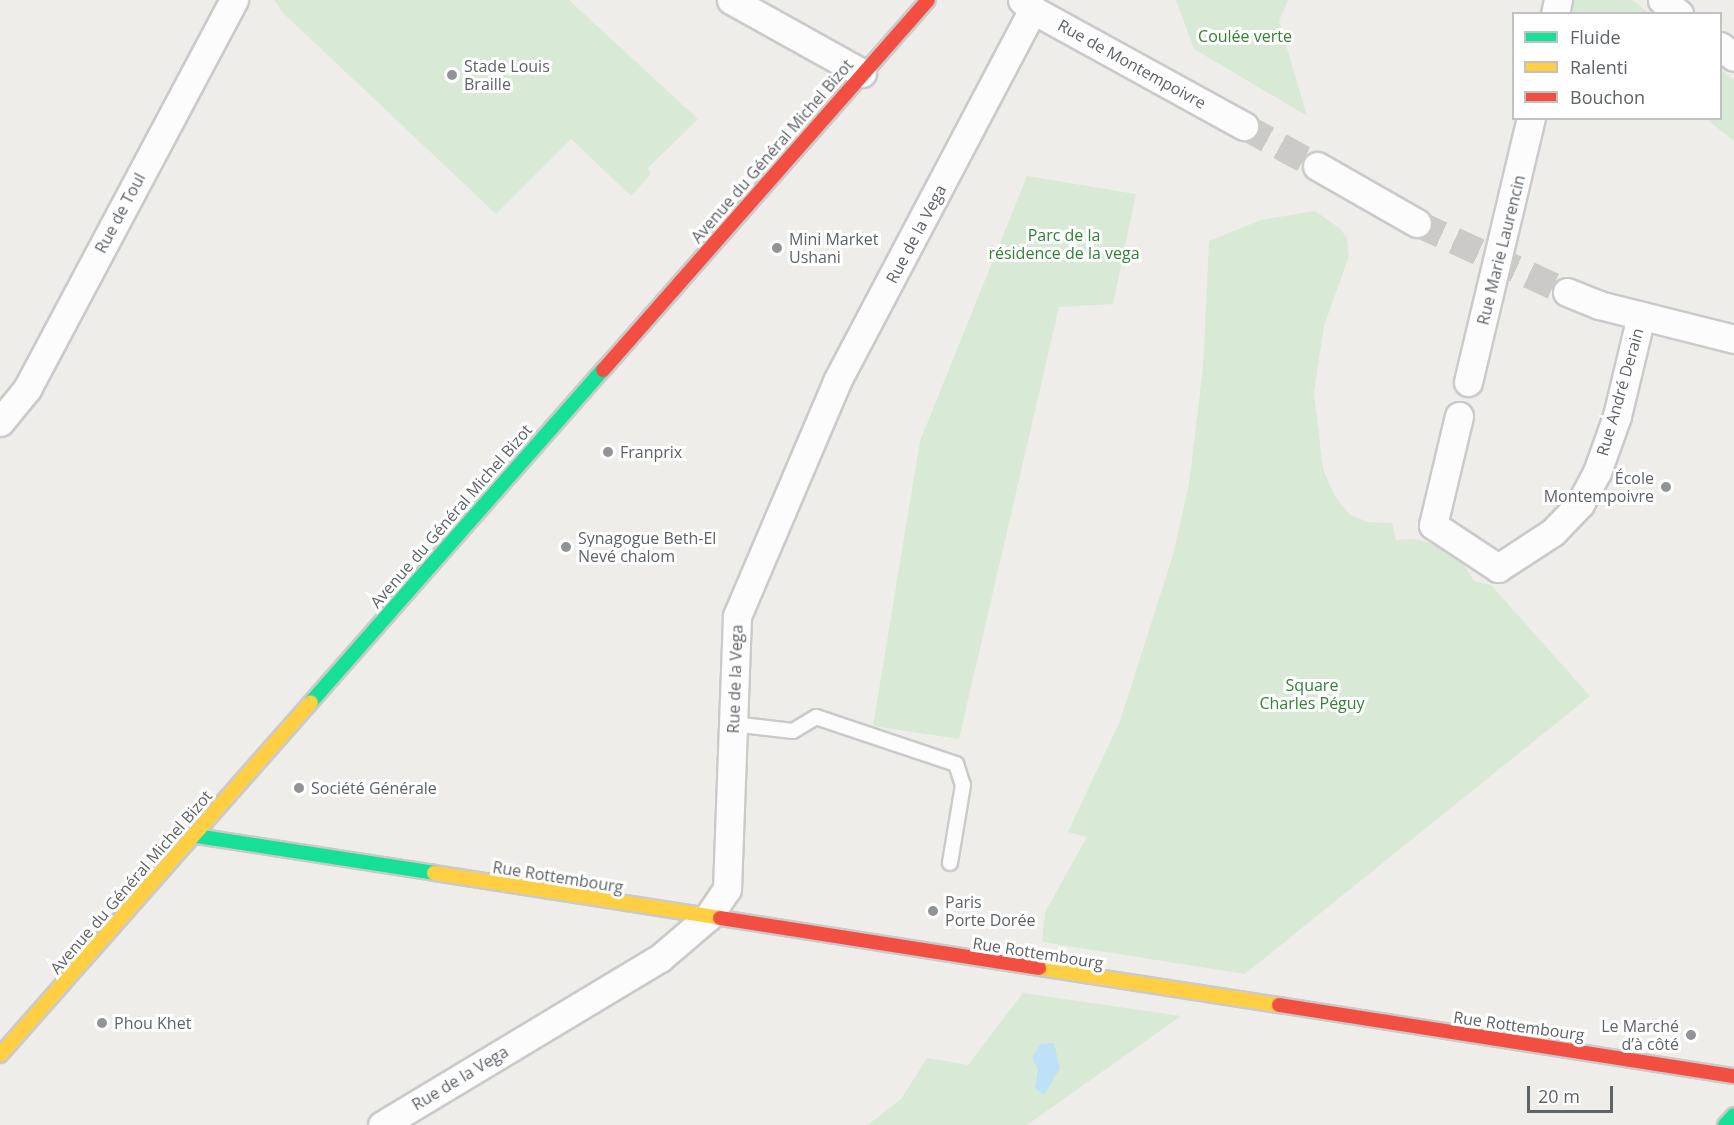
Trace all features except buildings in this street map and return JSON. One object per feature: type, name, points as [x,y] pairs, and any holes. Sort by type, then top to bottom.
[{"type":"street","name":"Rue de Toul","points":[[0,422],[27,389],[234,0]]},
{"type":"street","points":[[731,0],[862,73]]},
{"type":"street","name":"Avenue du Général Michel Bizot","points":[[0,1055],[196,836],[229,793],[928,0]]},
{"type":"street","name":"Rue de Montempoivre","points":[[1028,5],[1244,126]]},
{"type":"street","name":"Rue de la Vega","points":[[382,1125],[660,958],[708,916],[727,889],[737,616],[837,381],[1028,5]]},
{"type":"street","points":[[1722,48],[1734,57]]},
{"type":"street","name":"Rue Marie Laurencin","points":[[1468,382],[1531,120]]},
{"type":"street","points":[[1317,166],[1417,223]]},
{"type":"street","points":[[1567,292],[1641,316],[1734,339]]},
{"type":"street","name":"Rue André Derain","points":[[1460,416],[1433,525],[1498,568],[1553,532],[1580,504],[1598,472],[1617,416],[1641,316]]},
{"type":"street","name":"Rue Rottembourg","points":[[196,836],[1734,1076]]},
{"type":"street","points":[[1725,1125],[1734,1115]]},
{"type":"lane","points":[[733,724],[793,731],[816,717],[956,764],[963,785],[950,863]]},
{"type":"green space","points":[[274,0],[569,0],[698,119],[648,168],[651,174],[631,196],[571,139],[496,214],[283,13]]},
{"type":"green space","name":"Coulée verte","points":[[1176,0],[1288,0],[1279,21],[1307,116],[1194,49]]},
{"type":"green space","points":[[1559,0],[1632,0],[1648,12],[1574,12]]},
{"type":"green space","points":[[1722,71],[1734,80],[1734,141],[1707,120],[1722,120]]},
{"type":"green space","name":"Parc de la résidence de la vega","points":[[1027,176],[1136,194],[1113,304],[1059,307],[959,739],[873,726],[920,441]]},
{"type":"green space","name":"Square Charles Péguy","points":[[1315,211],[1341,229],[1347,239],[1349,256],[1324,326],[1314,392],[1323,469],[1334,495],[1350,515],[1368,522],[1392,523],[1396,540],[1415,539],[1442,546],[1461,560],[1474,581],[1491,585],[1590,696],[1245,974],[1042,942],[1045,912],[1087,837],[1068,832],[1120,721],[1173,555],[1189,484],[1203,367],[1209,241],[1261,220]]},
{"type":"green space","points":[[1023,993],[1181,1016],[1027,1125],[868,1125],[901,1099],[927,1058],[968,1065]]},
{"type":"water","points":[[1054,1043],[1060,1068],[1044,1095],[1035,1088],[1038,1069],[1032,1058],[1040,1044]]},
{"type":"tunnel","points":[[1244,126],[1317,166]]},
{"type":"tunnel","points":[[1417,223],[1567,292]]},
{"type":"traffic: fast","points":[[311,702],[603,370]]},
{"type":"traffic: fast","points":[[196,836],[434,873]]},
{"type":"traffic: fast","points":[[1725,1125],[1734,1115]]},
{"type":"traffic: slow","points":[[0,1055],[311,702]]},
{"type":"traffic: slow","points":[[434,873],[720,918]]},
{"type":"traffic: slow","points":[[1039,968],[1279,1005]]},
{"type":"traffic: jam","points":[[603,370],[928,0]]},
{"type":"traffic: jam","points":[[720,918],[1039,968]]},
{"type":"traffic: jam","points":[[1279,1005],[1734,1076]]},
{"type":"place","name":"Stade Louis Braille","points":[[452,75]]},
{"type":"place","name":"Mini Market Ushani","points":[[777,248]]},
{"type":"place","name":"Franprix","points":[[608,452]]},
{"type":"place","name":"École Montempoivre","points":[[1666,487]]},
{"type":"place","name":"Synagogue Beth-El Nevé chalom","points":[[566,547]]},
{"type":"place","name":"Société Générale","points":[[299,788]]},
{"type":"place","name":"Paris Porte Dorée","points":[[933,911]]},
{"type":"place","name":"Phou Khet","points":[[102,1023]]},
{"type":"place","name":"Le Marché d’à côté","points":[[1691,1035]]}]
